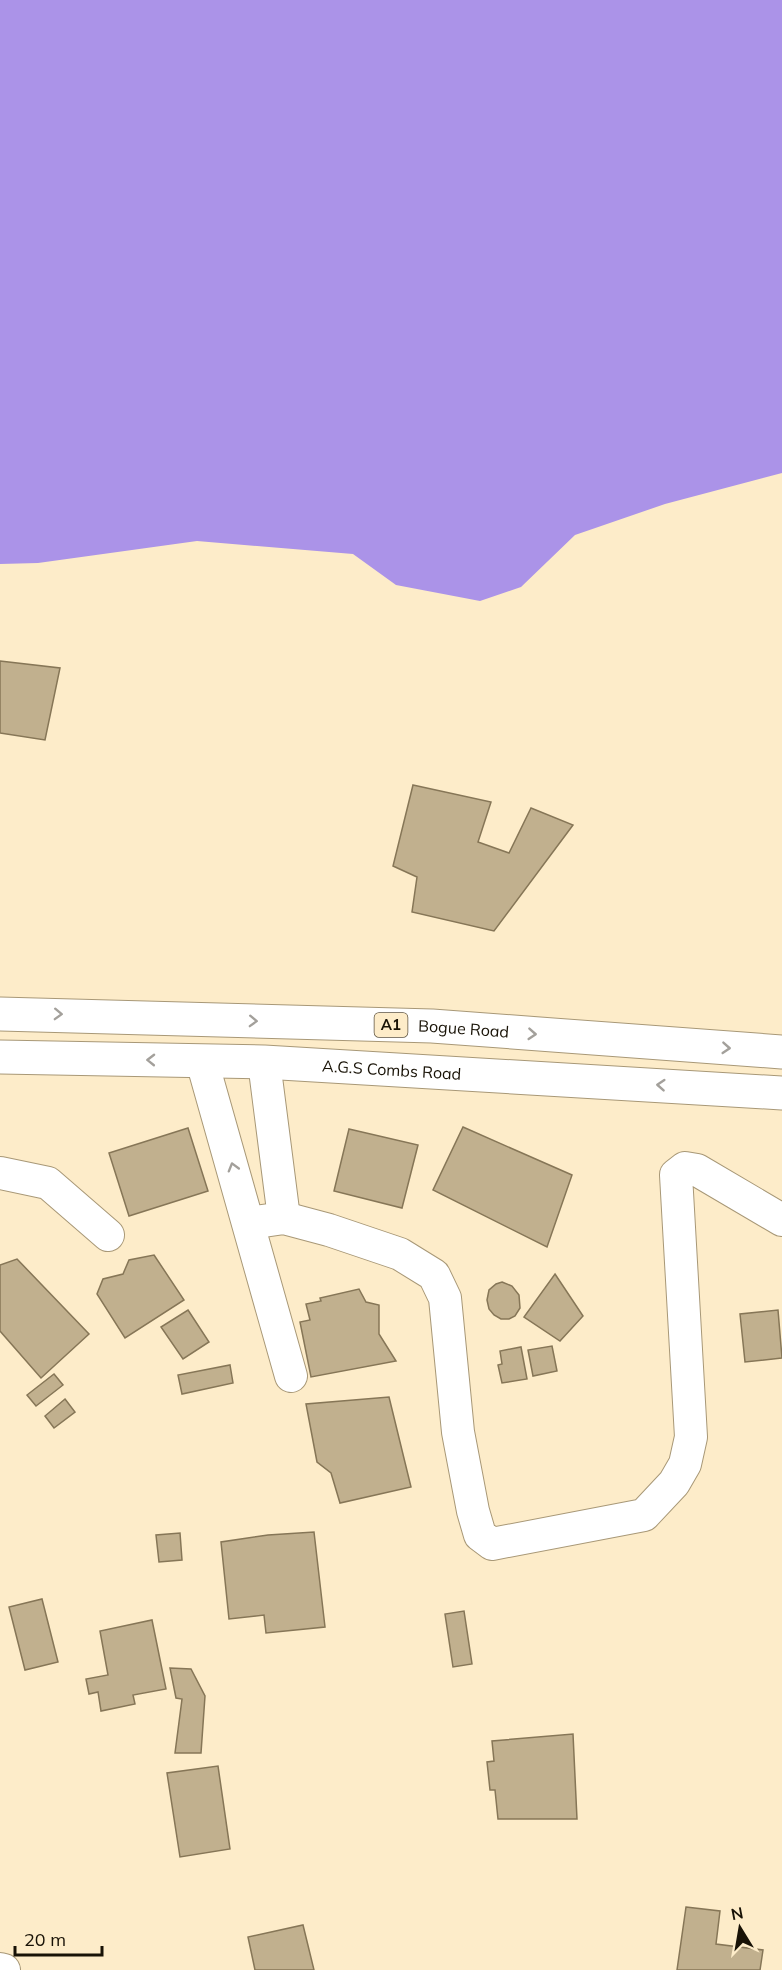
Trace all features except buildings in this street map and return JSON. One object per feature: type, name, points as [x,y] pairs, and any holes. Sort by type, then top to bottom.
[{"type":"main road","name":"Bogue Road","points":[[0,1014],[432,1026],[782,1052]]},
{"type":"main road","name":"A.G.S Combs Road","points":[[0,1057],[264,1062],[782,1093]]},
{"type":"street","points":[[202,1061],[291,1376]]},
{"type":"street","points":[[264,1062],[284,1218]]},
{"type":"street","points":[[249,1223],[284,1218],[329,1230],[400,1254],[434,1275],[445,1298],[458,1432],[473,1512],[480,1535],[492,1544],[644,1515],[674,1483],[685,1464],[691,1437],[676,1175],[685,1168],[697,1170],[782,1220]]},
{"type":"street","points":[[0,1173],[48,1183],[108,1235]]},
{"type":"shaded area","points":[[0,0],[782,0],[782,473],[665,504],[575,535],[521,587],[480,601],[396,585],[353,554],[197,541],[38,563],[0,564]]}]
